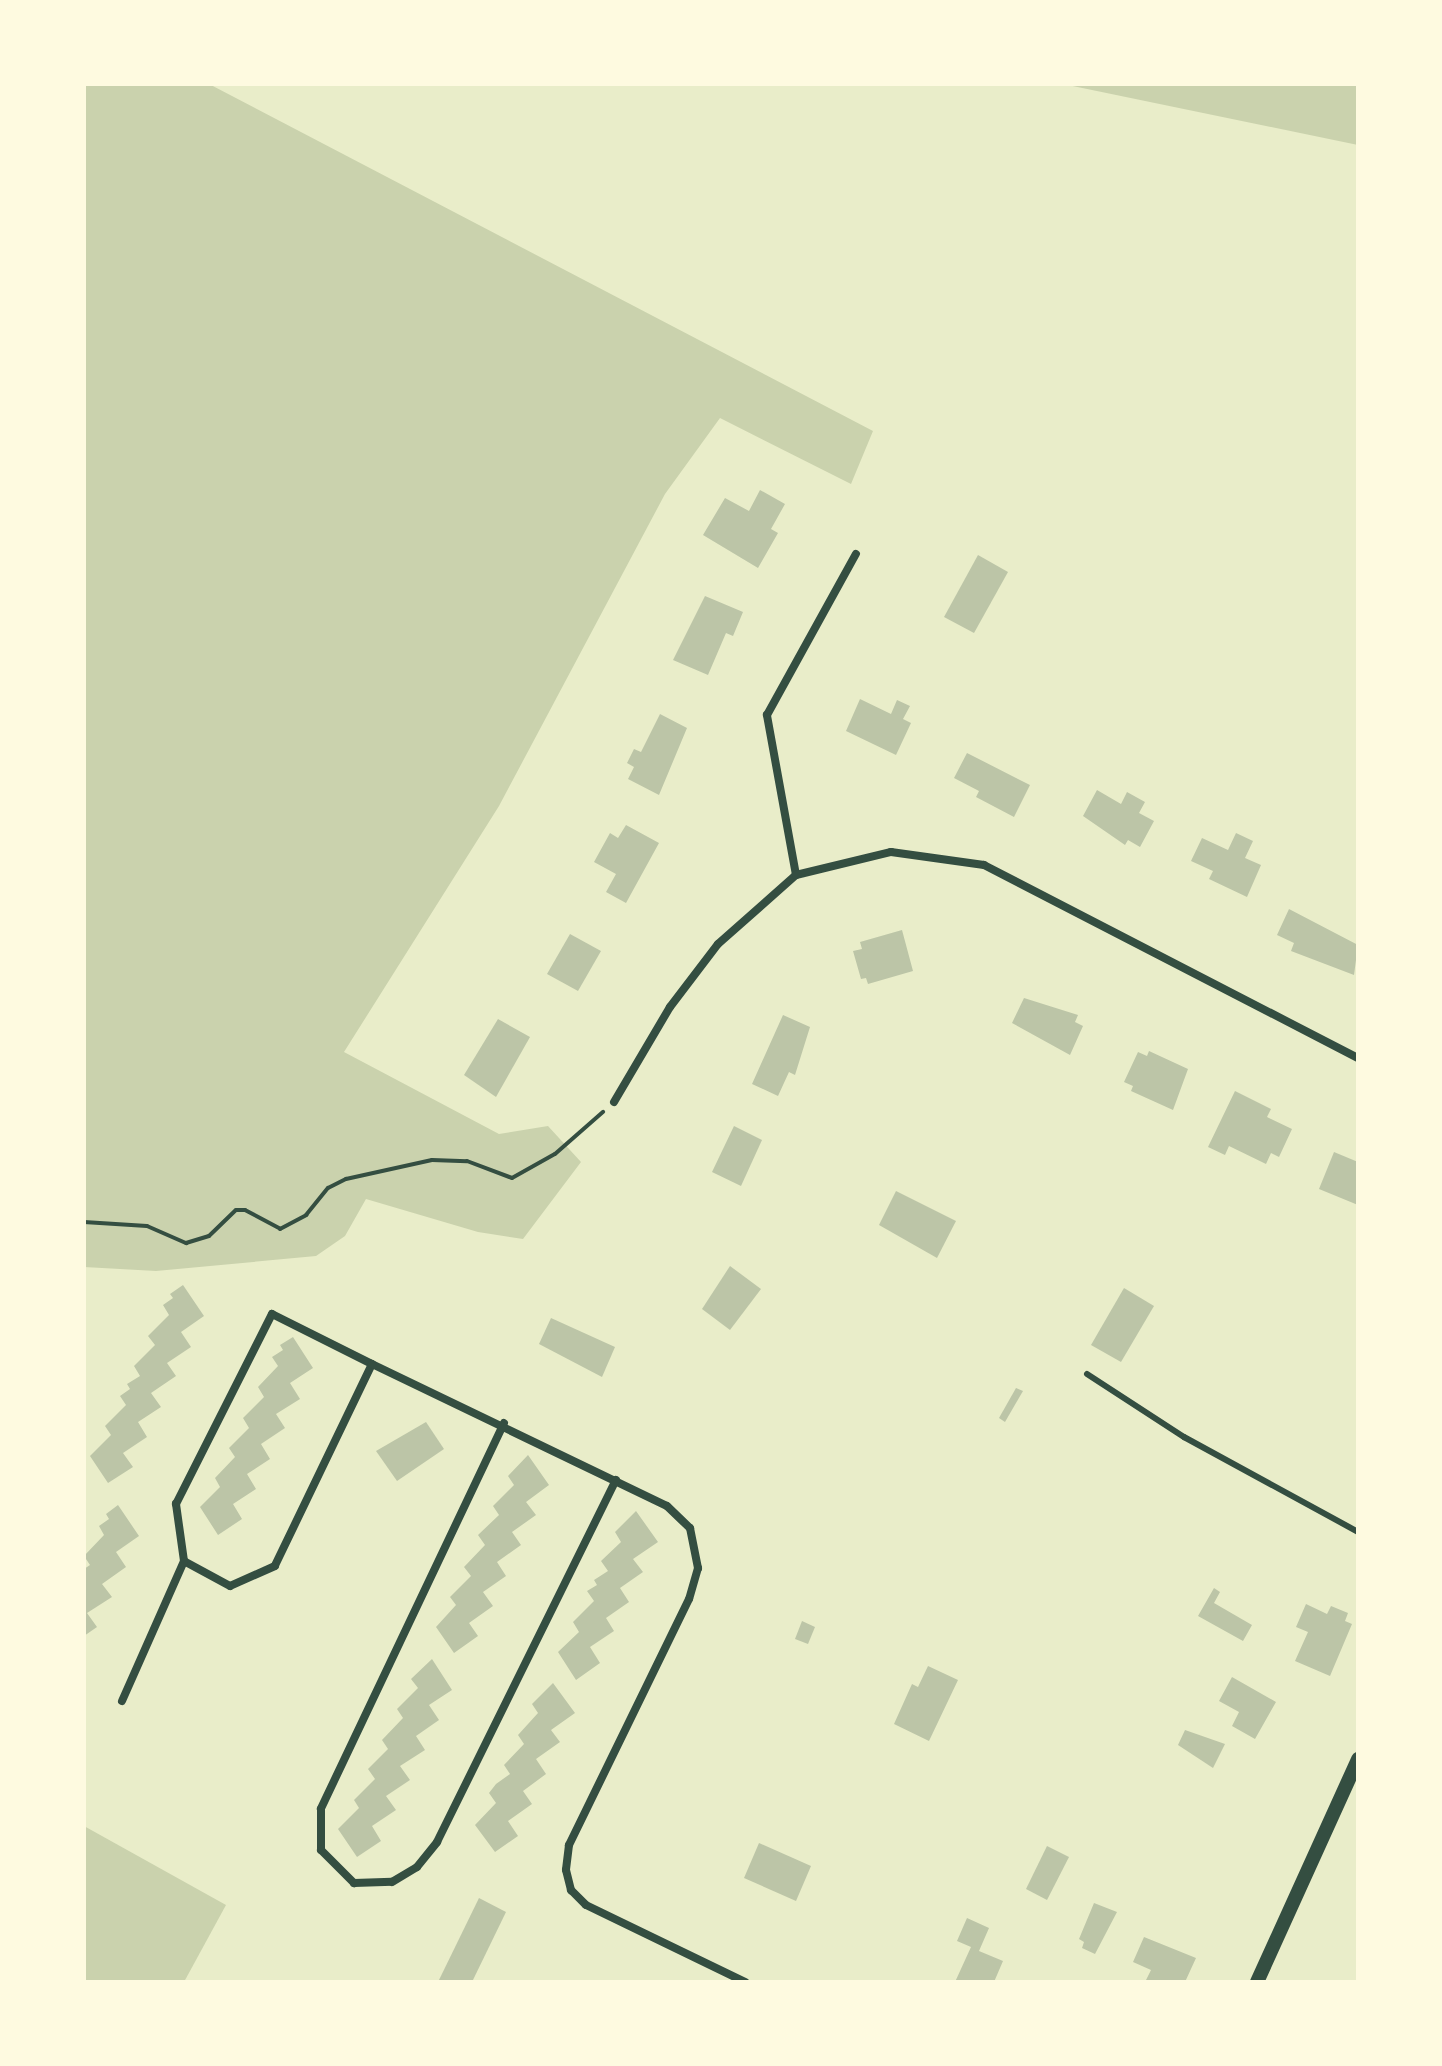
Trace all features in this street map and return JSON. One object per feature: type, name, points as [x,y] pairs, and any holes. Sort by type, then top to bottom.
[{"type":"street","points":[[796,875],[767,715],[856,554]]},
{"type":"street","points":[[614,1102],[670,1007],[718,944],[796,875],[891,852],[984,865],[1358,1058]]},
{"type":"street","points":[[122,1701],[184,1561],[176,1504],[272,1314],[372,1364],[504,1423],[682,1517],[696,1540],[698,1568],[689,1599],[569,1845],[567,1880],[578,1898],[595,1911],[745,1982]]},
{"type":"street","points":[[184,1561],[230,1586],[275,1566],[372,1364]]},
{"type":"street","points":[[504,1423],[321,1809],[321,1850],[354,1883],[392,1882],[429,1855],[616,1480]]},
{"type":"street","points":[[1257,1982],[1358,1759]]},
{"type":"lane","points":[[1087,1374],[1184,1437],[1358,1532]]},
{"type":"path","points":[[84,1222],[147,1226],[196,1243],[236,1210],[245,1210],[280,1229],[306,1215],[328,1188],[346,1179],[432,1160],[467,1161],[512,1178],[555,1154],[614,1102]]},
{"type":"green space","points":[[84,84],[209,84],[873,431],[851,484],[720,418],[665,494],[499,806],[344,1052],[499,1134],[548,1126],[581,1162],[523,1239],[478,1232],[366,1199],[345,1236],[316,1256],[156,1271],[84,1267]]},
{"type":"green space","points":[[1063,84],[1358,84],[1358,145]]},
{"type":"green space","points":[[84,1826],[226,1905],[184,1982],[84,1982]]},
{"type":"building","points":[[760,490],[785,504],[771,529],[778,533],[758,568],[703,535],[725,498],[749,511]]},
{"type":"building","points":[[978,555],[1008,572],[974,633],[944,617]]},
{"type":"building","points":[[705,596],[743,612],[733,636],[726,633],[708,675],[673,660]]},
{"type":"building","points":[[860,699],[891,714],[897,700],[910,706],[903,719],[911,723],[896,755],[846,731]]},
{"type":"building","points":[[660,714],[687,728],[659,795],[628,779],[634,767],[627,763],[634,749],[641,752]]},
{"type":"building","points":[[967,753],[1030,785],[1014,817],[976,797],[979,791],[954,778]]},
{"type":"building","points":[[1097,790],[1121,804],[1127,792],[1145,802],[1139,813],[1154,821],[1140,847],[1128,840],[1125,845],[1083,816]]},
{"type":"building","points":[[626,825],[659,843],[626,903],[606,892],[616,874],[594,862],[610,833],[618,838]]},
{"type":"building","points":[[1236,833],[1253,841],[1245,858],[1261,865],[1247,897],[1209,879],[1213,871],[1191,861],[1202,838],[1228,850]]},
{"type":"building","points":[[1289,909],[1358,945],[1354,975],[1291,951],[1294,943],[1277,935]]},
{"type":"building","points":[[902,930],[913,971],[868,984],[866,978],[861,979],[853,951],[862,949],[860,942]]},
{"type":"building","points":[[570,934],[601,951],[578,991],[547,974]]},
{"type":"building","points":[[1024,998],[1078,1015],[1075,1022],[1083,1026],[1070,1055],[1012,1023]]},
{"type":"building","points":[[783,1015],[810,1027],[795,1075],[789,1072],[778,1096],[752,1084]]},
{"type":"building","points":[[498,1019],[530,1037],[496,1097],[464,1075]]},
{"type":"building","points":[[1149,1051],[1188,1069],[1173,1110],[1131,1091],[1133,1086],[1124,1082],[1138,1052],[1147,1056]]},
{"type":"building","points":[[1235,1091],[1271,1109],[1267,1117],[1292,1129],[1279,1157],[1271,1153],[1266,1164],[1229,1146],[1225,1155],[1208,1147]]},
{"type":"building","points":[[734,1126],[762,1140],[741,1186],[712,1172]]},
{"type":"building","points":[[1334,1152],[1358,1162],[1358,1205],[1319,1189]]},
{"type":"building","points":[[896,1191],[956,1221],[937,1258],[879,1225]]},
{"type":"building","points":[[730,1266],[761,1289],[730,1330],[702,1309]]},
{"type":"building","points":[[183,1285],[204,1316],[181,1332],[191,1347],[167,1363],[176,1376],[151,1393],[161,1407],[138,1422],[147,1437],[123,1453],[133,1467],[108,1483],[90,1456],[111,1435],[105,1426],[126,1405],[120,1396],[130,1389],[127,1384],[140,1376],[134,1366],[155,1345],[148,1336],[169,1315],[163,1305],[173,1298],[170,1294]]},
{"type":"building","points":[[1124,1288],[1154,1306],[1121,1362],[1091,1345]]},
{"type":"building","points":[[551,1318],[615,1347],[602,1377],[539,1344]]},
{"type":"building","points":[[293,1337],[313,1368],[290,1383],[300,1399],[276,1414],[285,1428],[261,1444],[270,1459],[247,1474],[256,1489],[233,1504],[242,1519],[218,1535],[200,1507],[220,1487],[215,1478],[235,1457],[229,1448],[249,1428],[243,1418],[264,1397],[258,1387],[278,1366],[272,1357],[283,1350],[280,1345]]},
{"type":"building","points":[[1016,1388],[1023,1391],[1005,1422],[999,1418]]},
{"type":"building","points":[[426,1422],[444,1449],[397,1481],[376,1451]]},
{"type":"building","points":[[528,1455],[549,1485],[526,1502],[536,1515],[512,1532],[521,1545],[497,1562],[506,1576],[483,1592],[493,1606],[469,1623],[478,1636],[454,1653],[436,1627],[456,1605],[450,1597],[471,1576],[464,1567],[485,1545],[478,1535],[499,1515],[493,1506],[514,1485],[508,1476]]},
{"type":"building","points":[[118,1505],[139,1536],[116,1552],[126,1567],[102,1584],[112,1597],[87,1613],[97,1627],[84,1636],[84,1569],[90,1565],[84,1556],[104,1535],[99,1526],[109,1519],[106,1514]]},
{"type":"building","points":[[636,1511],[658,1542],[633,1559],[643,1572],[620,1588],[629,1602],[606,1618],[614,1631],[590,1647],[600,1663],[576,1680],[558,1652],[579,1632],[573,1622],[594,1601],[587,1591],[597,1585],[594,1580],[608,1571],[601,1561],[621,1542],[615,1532]]},
{"type":"building","points":[[1214,1588],[1220,1592],[1214,1603],[1252,1625],[1243,1641],[1198,1616]]},
{"type":"building","points":[[1306,1604],[1327,1614],[1331,1606],[1348,1613],[1345,1621],[1352,1624],[1330,1676],[1295,1661],[1308,1632],[1296,1627]]},
{"type":"building","points":[[802,1621],[815,1627],[808,1644],[795,1639]]},
{"type":"building","points":[[432,1659],[452,1690],[429,1705],[439,1720],[416,1736],[425,1750],[400,1766],[410,1780],[386,1796],[396,1810],[372,1826],[381,1841],[357,1857],[338,1829],[359,1808],[354,1800],[375,1779],[368,1769],[388,1749],[382,1740],[403,1718],[397,1709],[418,1688],[411,1679]]},
{"type":"building","points":[[928,1666],[958,1680],[929,1741],[894,1724],[912,1684],[918,1687]]},
{"type":"building","points":[[1232,1677],[1276,1702],[1255,1739],[1232,1726],[1239,1712],[1219,1701]]},
{"type":"building","points":[[553,1683],[575,1713],[551,1730],[560,1742],[536,1759],[546,1774],[523,1791],[532,1804],[508,1821],[518,1836],[495,1852],[475,1825],[496,1803],[489,1793],[510,1774],[504,1765],[524,1744],[518,1735],[538,1713],[532,1704]]},
{"type":"building","points":[[1185,1730],[1225,1744],[1213,1768],[1178,1745]]},
{"type":"building","points":[[759,1843],[811,1866],[796,1901],[744,1878]]},
{"type":"building","points":[[1047,1846],[1069,1857],[1047,1900],[1026,1889]]},
{"type":"building","points":[[479,1898],[506,1912],[472,1982],[438,1982]]},
{"type":"building","points":[[1094,1903],[1117,1912],[1095,1954],[1082,1948],[1084,1942],[1079,1939]]},
{"type":"building","points":[[967,1918],[989,1928],[979,1951],[1003,1961],[994,1982],[955,1982],[971,1947],[957,1941]]},
{"type":"building","points":[[1144,1937],[1196,1958],[1185,1982],[1145,1982],[1151,1970],[1133,1962]]}]
